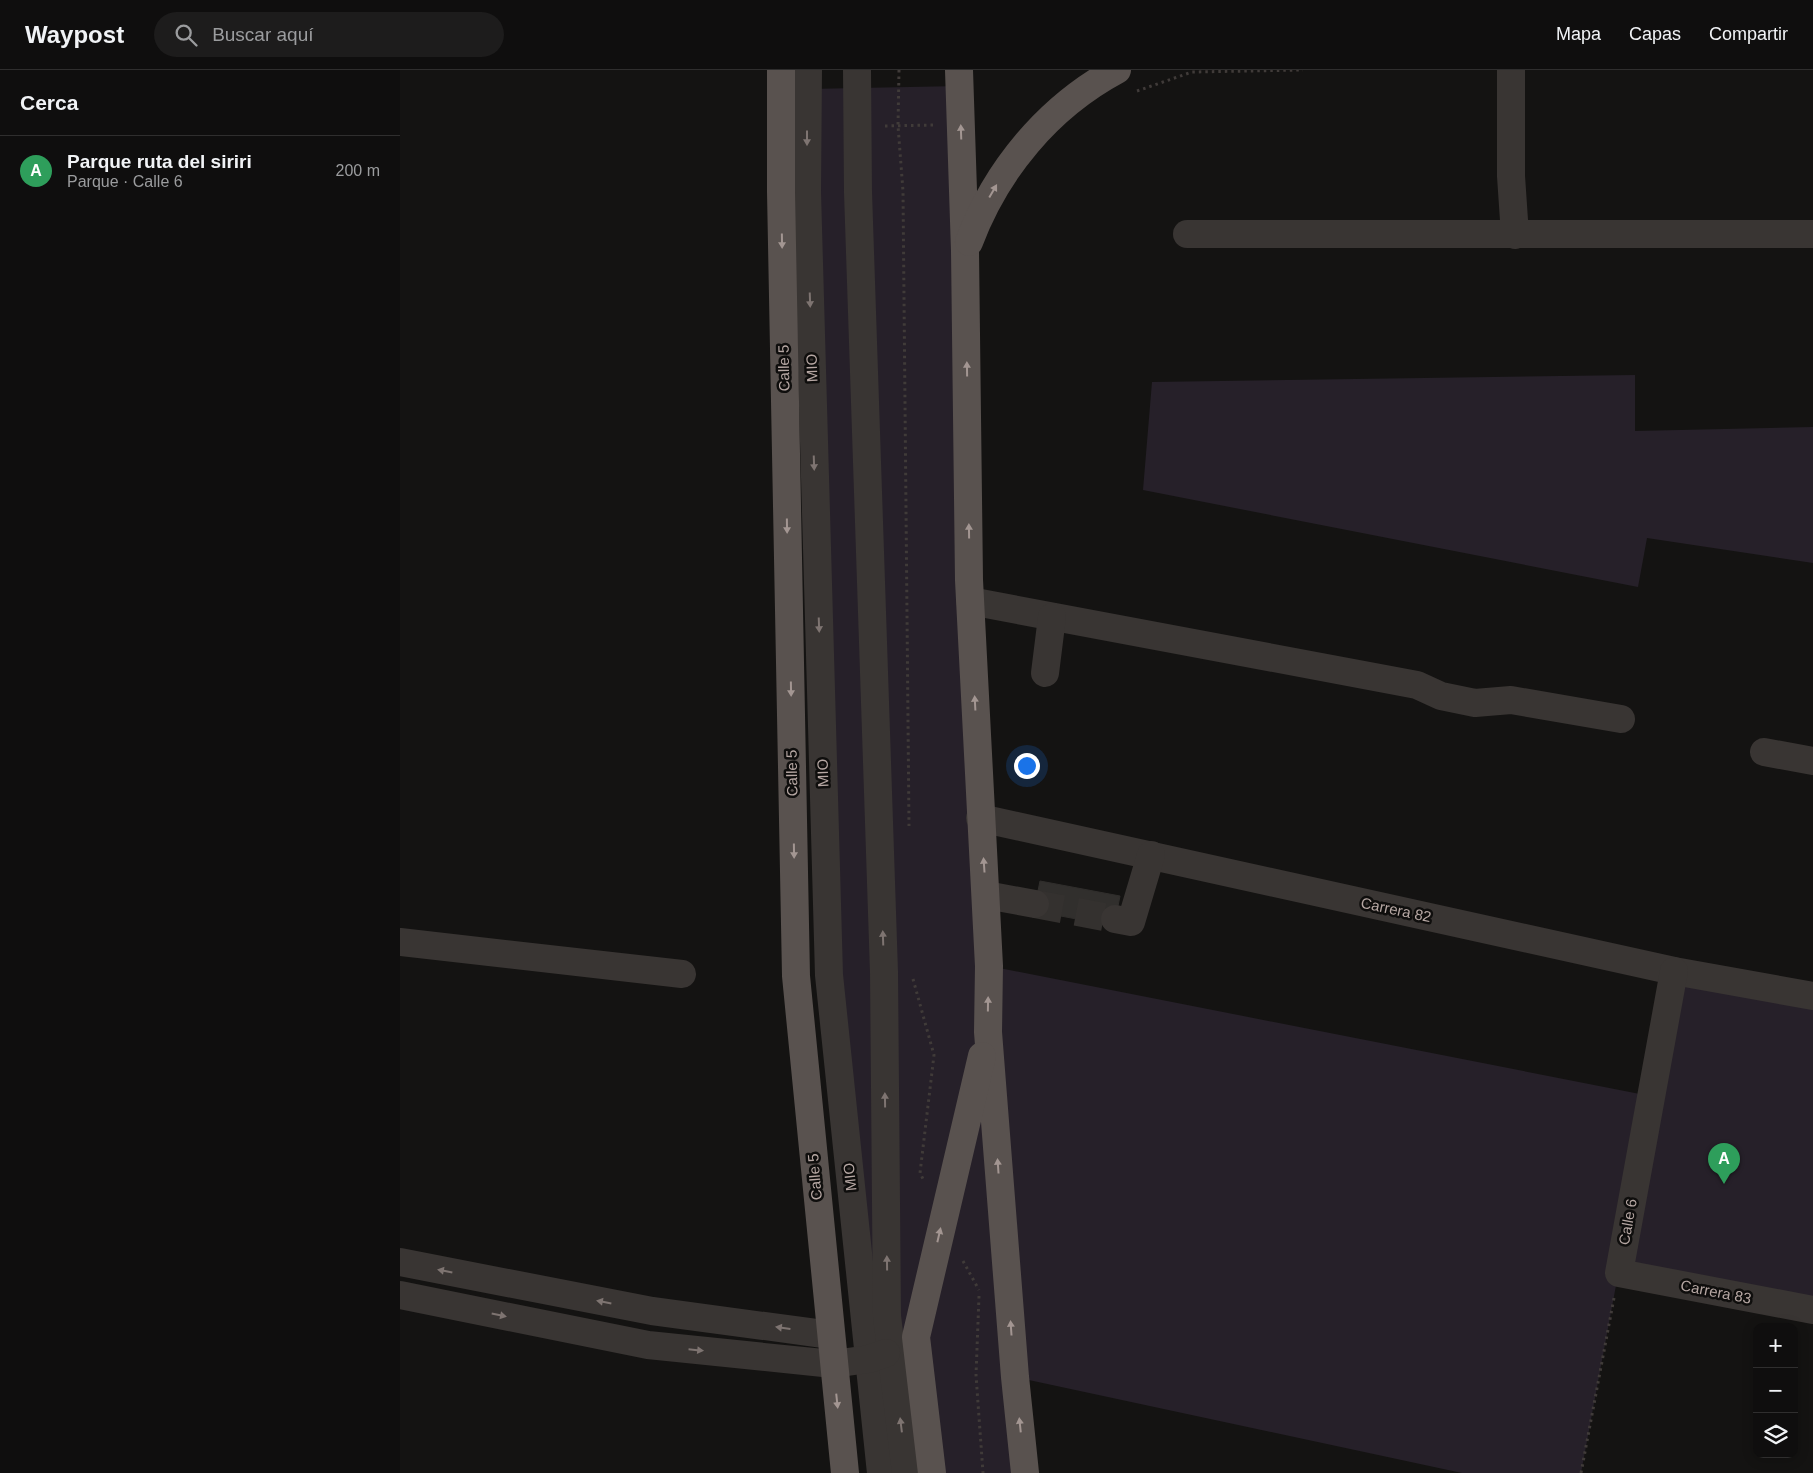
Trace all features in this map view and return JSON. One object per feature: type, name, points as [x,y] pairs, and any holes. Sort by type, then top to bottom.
[{"type":"main road","name":"Calle 5","points":[[781,70],[781,192],[796,976],[845,1473]]},
{"type":"main road","points":[[959,70],[966,251],[970,602],[980,818],[986,894],[989,966],[988,1032],[1014,1367],[1025,1473]]},
{"type":"main road","points":[[966,251],[986,203],[1004,173],[1028,141],[1076,96],[1117,70]]},
{"type":"main road","points":[[932,1473],[916,1337],[988,1032]]},
{"type":"street","name":"MIO","points":[[808,70],[807,192],[829,975],[881,1355],[906,1473]]},
{"type":"street","name":"MIO","points":[[857,70],[858,201],[884,972],[888,1316],[881,1355],[881,1473]]},
{"type":"street","points":[[1511,70],[1512,176],[1515,236]]},
{"type":"street","points":[[1187,234],[1515,236],[1813,234]]},
{"type":"street","points":[[970,602],[1417,685],[1441,696],[1475,703],[1511,700],[1622,718]]},
{"type":"street","points":[[1045,673],[1052,617]]},
{"type":"street","points":[[1764,752],[1813,761]]},
{"type":"street","name":"Carrera 82","points":[[980,818],[1674,971],[1813,996]]},
{"type":"street","points":[[1115,920],[1131,922],[1151,856]]},
{"type":"street","points":[[986,894],[1036,904]]},
{"type":"street","points":[[400,942],[682,974]]},
{"type":"street","name":"Calle 6","points":[[1619,1273],[1674,971]]},
{"type":"street","points":[[400,1262],[652,1311],[831,1335]]},
{"type":"street","name":"Carrera 83","points":[[1619,1273],[1813,1310]]},
{"type":"street","points":[[400,1294],[648,1345],[833,1364],[881,1355],[916,1337]]},
{"type":"path","points":[[899,70],[898,126],[903,191],[909,830]]},
{"type":"path","points":[[1130,93],[1192,72],[1303,70]]},
{"type":"path","points":[[910,970],[934,1055],[920,1173]]},
{"type":"path","points":[[1581,1473],[1619,1273]]},
{"type":"path","points":[[976,1375],[983,1473]]},
{"type":"shaded area","points":[[960,86],[989,966],[1650,1096],[1674,971],[1813,996],[1813,1310],[1617,1280],[1581,1473],[1462,1473],[1015,1377],[1025,1473],[881,1473],[829,975],[808,89]]},
{"type":"shaded area","points":[[1635,375],[1635,431],[1813,427],[1813,563],[1647,538],[1638,587],[1143,490],[1152,382]]},
{"type":"building","points":[[1040,881],[1120,896],[1114,926],[1034,911]]},
{"type":"tunnel","points":[[1035,904],[1115,919]]},
{"type":"place","name":"Parque ruta del siriri","points":[[1724,1184]]}]
